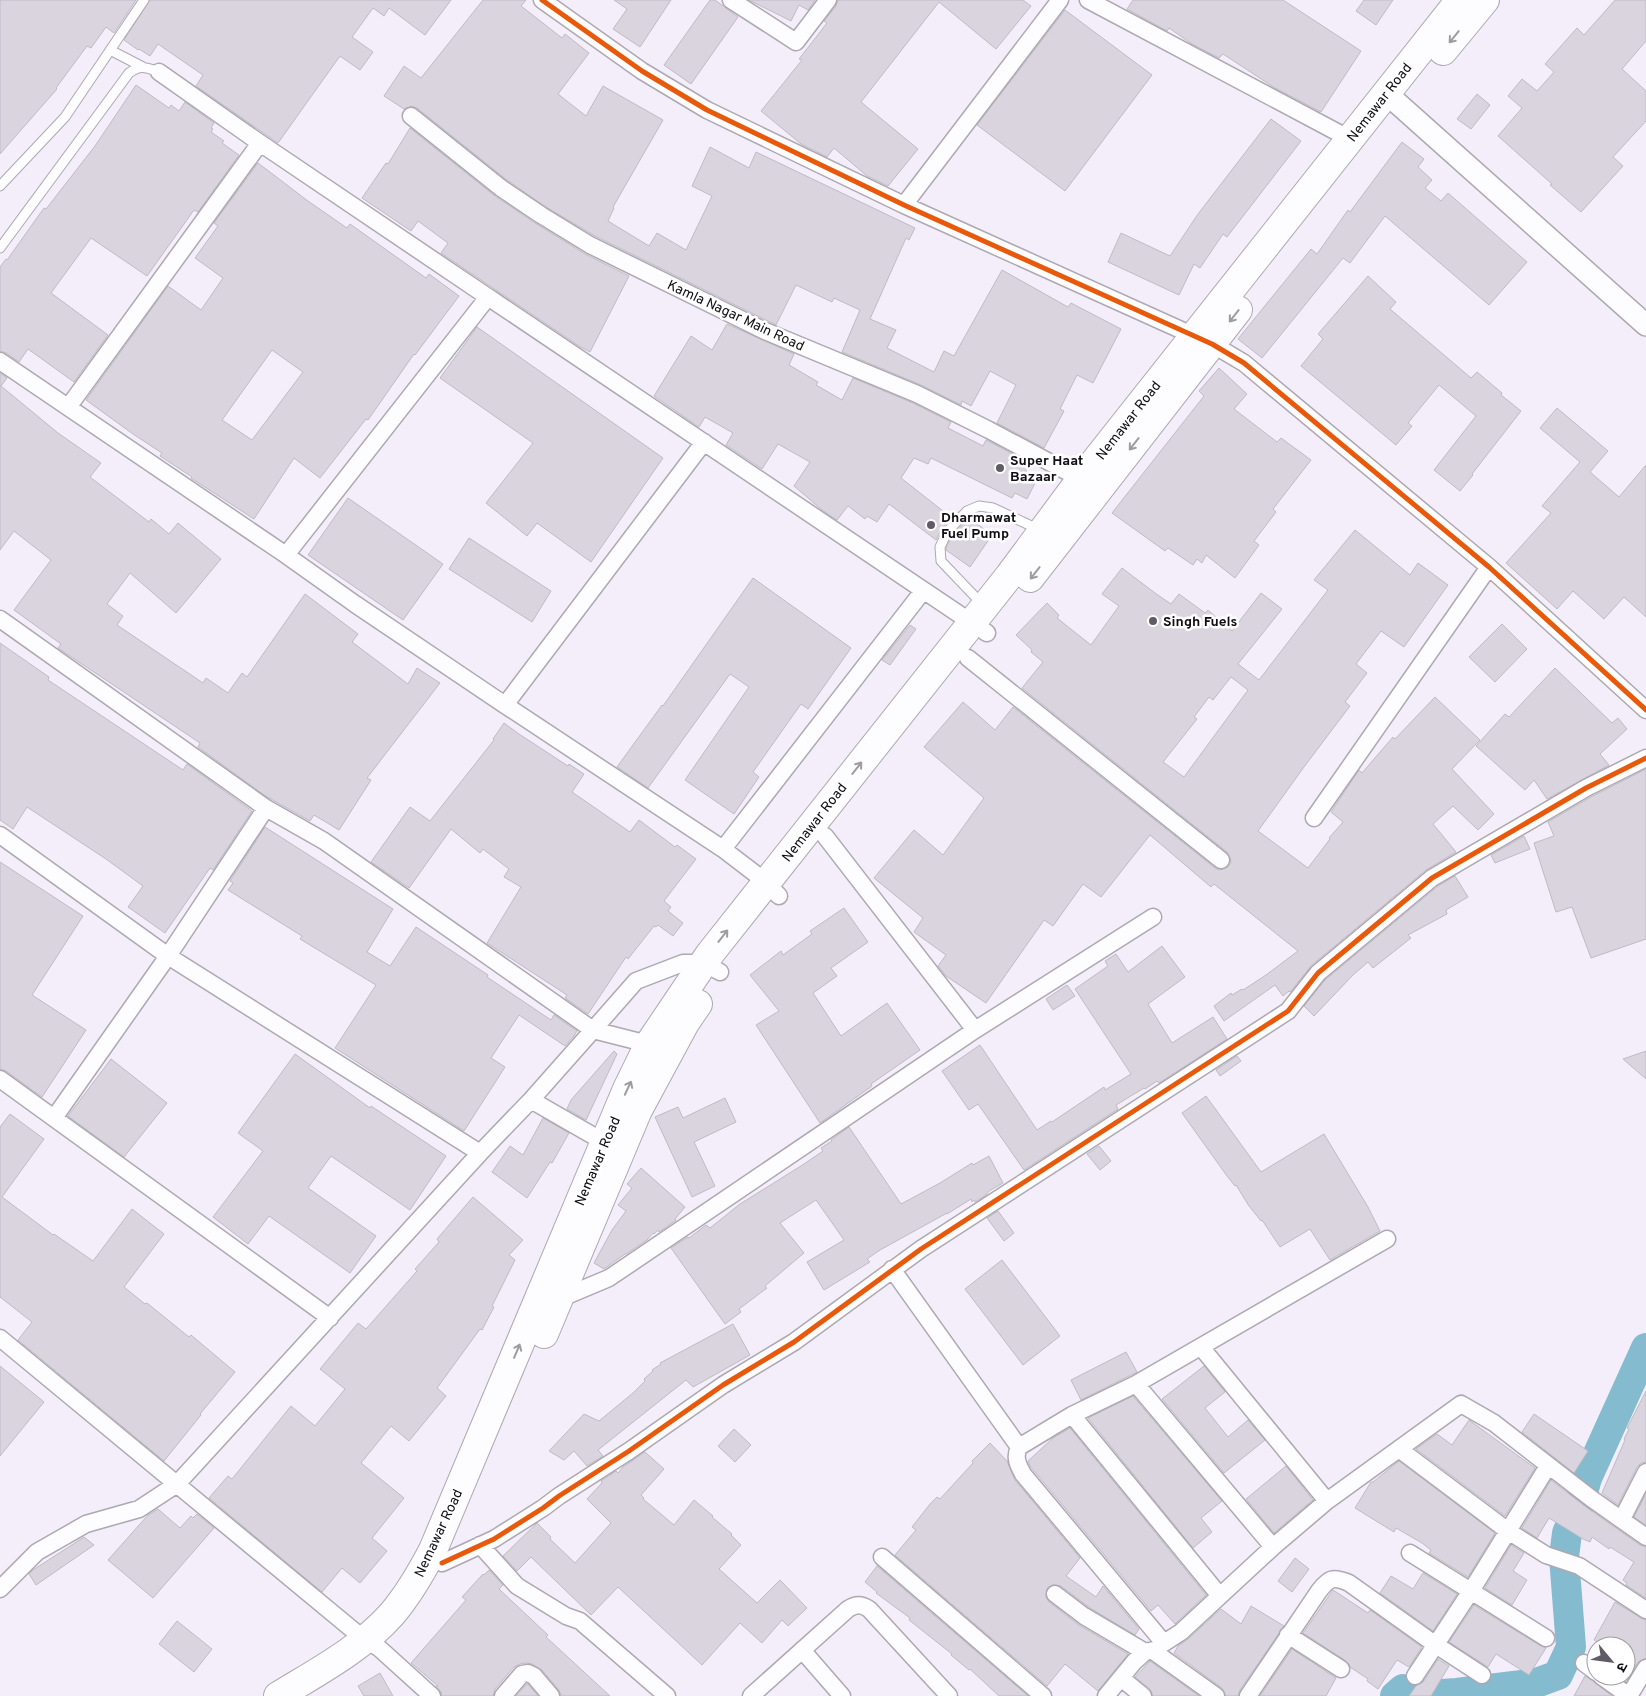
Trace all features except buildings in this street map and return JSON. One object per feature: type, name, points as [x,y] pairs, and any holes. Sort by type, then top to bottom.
[{"type":"highway","name":"Nemawar Road","points":[[772,889],[825,836],[968,658],[981,621],[1042,531],[1081,479],[1349,167],[1460,0]]},
{"type":"highway","name":"Nemawar Road","points":[[310,1696],[361,1665],[391,1615],[414,1585],[433,1550],[604,1142],[660,1047],[685,1023],[712,968],[1202,340],[1350,139],[1393,99],[1485,0]]},
{"type":"highway","name":"Nemawar Road","points":[[278,1696],[333,1662],[372,1644],[406,1623],[442,1563],[559,1299],[638,1110],[660,1047]]},
{"type":"street","points":[[542,0],[642,71],[707,110],[904,205],[1202,340],[1244,364],[1489,568],[1646,710]]},
{"type":"street","points":[[731,0],[796,42],[828,0]]},
{"type":"street","points":[[904,205],[1060,0]]},
{"type":"street","points":[[1088,0],[1350,139]]},
{"type":"street","points":[[159,72],[260,143],[923,591],[981,621]]},
{"type":"street","points":[[1393,99],[1646,325]]},
{"type":"street","name":"Kamla Nagar Main Road","points":[[411,116],[501,188],[590,245],[765,331],[917,394],[1081,479]]},
{"type":"street","points":[[69,406],[260,143]]},
{"type":"street","points":[[286,555],[488,297]]},
{"type":"street","points":[[0,361],[69,406],[355,604],[723,849],[772,889]]},
{"type":"street","points":[[505,705],[704,442]]},
{"type":"street","points":[[1314,818],[1489,568]]},
{"type":"street","points":[[723,849],[923,591]]},
{"type":"street","points":[[0,619],[266,808],[324,841],[593,1030],[660,1047]]},
{"type":"street","points":[[968,658],[1221,860]]},
{"type":"street","points":[[442,1563],[494,1539],[543,1508],[723,1385],[794,1342],[921,1248],[1288,1011],[1318,973],[1432,878],[1586,788],[1646,758]]},
{"type":"street","points":[[54,1118],[168,956],[266,808]]},
{"type":"street","points":[[0,836],[168,956],[480,1153]]},
{"type":"street","points":[[825,836],[974,1030]]},
{"type":"street","points":[[559,1299],[610,1278],[974,1030],[1153,917]]},
{"type":"street","points":[[0,1589],[37,1552],[86,1524],[139,1508],[177,1484],[480,1153],[531,1100],[636,981],[683,963],[712,968]]},
{"type":"street","points":[[0,1079],[330,1318]]},
{"type":"street","points":[[531,1100],[604,1142]]},
{"type":"street","points":[[1154,1649],[1023,1474],[1016,1457],[1019,1448],[1072,1415],[1136,1384],[1387,1239]]},
{"type":"street","points":[[892,1269],[1019,1448]]},
{"type":"street","points":[[0,1338],[372,1644],[432,1696]]},
{"type":"street","points":[[1201,1346],[1327,1501]]},
{"type":"street","points":[[1136,1384],[1273,1547]]},
{"type":"street","points":[[1106,1696],[1134,1662],[1181,1632],[1273,1547],[1327,1501],[1461,1404],[1494,1423],[1592,1499],[1646,1537]]},
{"type":"street","points":[[1072,1415],[1220,1596]]},
{"type":"street","points":[[1400,1448],[1508,1531],[1546,1554],[1579,1566],[1646,1610]]},
{"type":"street","points":[[1415,1676],[1471,1591],[1548,1466]]},
{"type":"street","points":[[1622,1519],[1646,1472]]},
{"type":"street","points":[[480,1545],[517,1586],[566,1616],[580,1621],[667,1696]]},
{"type":"street","points":[[1410,1553],[1546,1638]]},
{"type":"street","points":[[882,1557],[1043,1696]]},
{"type":"street","points":[[1248,1696],[1288,1635],[1325,1583],[1331,1579],[1339,1579],[1349,1583],[1482,1675]]},
{"type":"street","points":[[1055,1594],[1084,1616],[1154,1649],[1216,1696]]},
{"type":"street","points":[[751,1696],[848,1609],[853,1606],[862,1605],[869,1609],[949,1696]]},
{"type":"street","points":[[1288,1635],[1341,1669]]},
{"type":"street","points":[[802,1650],[842,1696]]},
{"type":"street","points":[[1615,1686],[1629,1696],[1646,1668]]},
{"type":"street","points":[[503,1696],[522,1674],[528,1673],[534,1676],[551,1696]]},
{"type":"street","points":[[1122,1678],[1143,1696]]},
{"type":"lane","points":[[0,186],[65,117],[144,0]]},
{"type":"lane","points":[[110,50],[144,67],[159,72]]},
{"type":"lane","points":[[0,248],[129,73],[136,68],[144,67]]},
{"type":"lane","points":[[981,621],[941,561],[940,547],[947,532],[967,511],[979,506],[993,508],[1042,531]]},
{"type":"waterway","points":[[1395,1696],[1403,1689],[1426,1695],[1457,1693],[1536,1683],[1558,1675],[1571,1647],[1564,1557],[1567,1533],[1581,1500],[1587,1478],[1646,1348]]},
{"type":"cycle path","points":[[542,0],[642,71],[707,110],[904,205],[1212,344],[1244,363],[1489,567],[1646,710]]},
{"type":"cycle path","points":[[442,1563],[494,1539],[543,1508],[723,1385],[794,1342],[921,1249],[1288,1011],[1318,973],[1432,878],[1586,788],[1646,758]]},
{"type":"place","name":"Super Haat Bazaar","points":[[1000,468]]},
{"type":"place","name":"Dharmawat Fuel Pump","points":[[931,525]]},
{"type":"place","name":"Singh Fuels","points":[[1153,621]]}]
